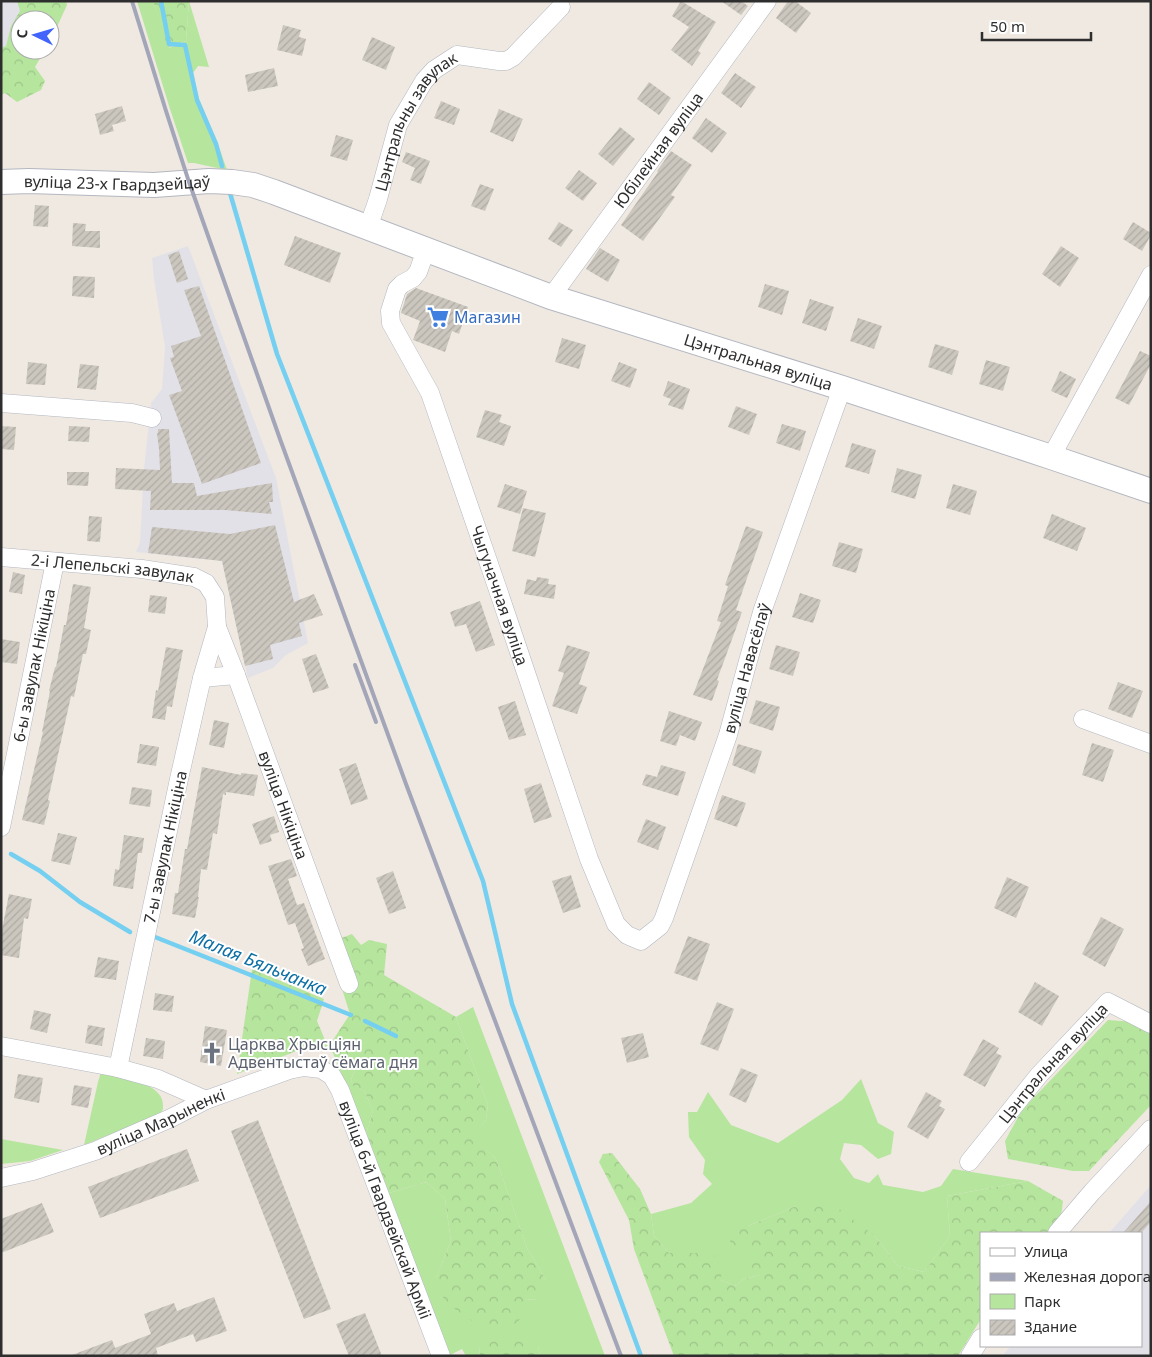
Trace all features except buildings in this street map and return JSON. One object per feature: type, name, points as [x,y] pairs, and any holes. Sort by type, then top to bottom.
[{"type":"street","name":"Юбілейная вуліца","points":[[551,297],[766,1]]},
{"type":"street","name":"Цэнтральны завулак","points":[[368,228],[398,125],[424,81],[434,70],[456,55],[506,61],[513,57],[561,7]]},
{"type":"street","name":"вуліца 23-х Гвардзейцаў","points":[[1,182],[154,185],[203,181],[232,182],[253,185],[274,192],[368,228]]},
{"type":"street","name":"Цэнтральная вуліца","points":[[368,228],[551,297],[842,388],[1151,491]]},
{"type":"street","name":"Чыгуначная вуліца","points":[[426,250],[414,278],[397,289],[390,311],[391,323],[430,393],[589,859],[616,924],[627,935],[641,941]]},
{"type":"street","points":[[1051,457],[1151,276]]},
{"type":"street","name":"вуліца Навасёлаў","points":[[641,941],[660,926],[664,918],[728,735],[763,608],[842,388]]},
{"type":"street","points":[[1,403],[132,413],[152,418]]},
{"type":"street","name":"2-і Лепельскі завулак","points":[[1,558],[142,569],[194,577],[206,583],[215,597],[216,627]]},
{"type":"street","name":"6-ы завулак Нікіціна","points":[[1,827],[55,562]]},
{"type":"street","name":"вуліца Нікіціна","points":[[216,627],[236,675],[349,984]]},
{"type":"street","name":"7-ы завулак Нікіціна","points":[[118,1068],[177,789],[202,678],[216,627]]},
{"type":"street","points":[[202,678],[236,675]]},
{"type":"street","points":[[1083,719],[1151,744]]},
{"type":"street","name":"Цэнтральная вуліца","points":[[969,1162],[1039,1075],[1108,1002],[1151,1024]]},
{"type":"street","points":[[1,1046],[118,1068],[158,1079],[206,1100]]},
{"type":"street","name":"вуліца Марыненкі","points":[[1,1178],[32,1171],[95,1151],[171,1118],[206,1100],[289,1070],[304,1067],[321,1069]]},
{"type":"street","name":"вуліца 6-й Гвардзейскай Арміі","points":[[321,1069],[332,1076],[340,1090],[441,1356]]},
{"type":"street","points":[[1059,1232],[1092,1192],[1151,1129]]},
{"type":"street","points":[[970,1356],[980,1340]]},
{"type":"shaded area","points":[[1,1],[22,1],[21,10],[10,10],[10,60],[13,60],[1,76]]},
{"type":"shaded area","points":[[188,246],[276,478],[308,643],[286,655],[273,668],[248,678],[222,561],[136,552],[140,542],[144,469],[151,403],[162,389],[165,347],[152,258]]},
{"type":"shaded area","points":[[1151,1185],[1151,1356],[1002,1356],[1010,1347],[1142,1347],[1142,1232],[1110,1232]]},
{"type":"green space","points":[[17,1],[66,1],[67,5],[60,20],[60,10],[20,10]]},
{"type":"green space","points":[[137,1],[153,1],[169,48],[186,41],[189,1],[209,67],[198,66],[193,73],[199,99],[227,170],[188,163]]},
{"type":"green space","points":[[153,1],[189,1],[186,41],[168,48]]},
{"type":"green space","points":[[10,30],[10,60],[39,60],[35,67],[45,81],[41,90],[17,102],[5,93],[1,95],[1,48],[6,46]]},
{"type":"green space","points":[[352,934],[361,945],[369,940],[387,944],[384,975],[456,1017],[488,1105],[486,1120],[472,1136],[496,1159],[527,1248],[546,1280],[546,1292],[538,1299],[524,1300],[524,1316],[510,1328],[472,1321],[445,1302],[436,1278],[451,1241],[445,1199],[426,1182],[389,1193],[366,1134],[373,1111],[364,1090],[354,1089],[351,1080],[355,1069],[349,1054],[339,1054],[333,1040],[350,1014],[334,964],[339,939]]},
{"type":"green space","points":[[252,969],[324,999],[317,1021],[325,1040],[237,1074]]},
{"type":"green space","points":[[473,1007],[605,1356],[540,1356],[538,1346],[479,1347],[480,1356],[466,1356],[462,1349],[448,1356],[389,1193],[426,1182],[445,1199],[451,1241],[436,1278],[524,1300],[538,1299],[546,1280],[527,1248],[496,1159],[471,1136],[486,1120],[488,1105],[456,1017]]},
{"type":"green space","points":[[1108,1020],[1134,1022],[1151,1031],[1151,1105],[1089,1171],[1073,1171],[1008,1159],[1005,1141],[1022,1110]]},
{"type":"green space","points":[[325,1040],[333,1040],[339,1054],[349,1053],[355,1069],[351,1080],[354,1088],[364,1090],[373,1111],[366,1134],[333,1053],[327,1048],[307,1047]]},
{"type":"green space","points":[[101,1072],[134,1080],[150,1087],[161,1097],[163,1109],[160,1114],[84,1145],[98,1082]]},
{"type":"green space","points":[[861,1079],[878,1123],[894,1132],[891,1154],[878,1159],[861,1145],[844,1143],[840,1159],[854,1178],[869,1183],[878,1174],[883,1185],[923,1192],[941,1186],[953,1169],[1028,1181],[947,1196],[950,1236],[924,1272],[898,1266],[875,1236],[796,1206],[748,1226],[750,1251],[759,1275],[744,1279],[735,1286],[721,1280],[712,1254],[669,1253],[654,1236],[651,1214],[691,1203],[712,1184],[703,1174],[705,1160],[689,1137],[688,1112],[697,1112],[708,1092],[731,1125],[778,1143],[842,1100]]},
{"type":"green space","points":[[1,1139],[63,1150],[30,1161],[1,1164]]},
{"type":"green space","points":[[612,1153],[640,1189],[651,1214],[654,1236],[669,1253],[712,1253],[722,1263],[721,1280],[735,1286],[744,1279],[759,1275],[749,1265],[750,1251],[732,1246],[728,1236],[735,1226],[748,1226],[796,1206],[835,1206],[875,1236],[898,1266],[924,1272],[950,1236],[947,1196],[1028,1181],[1063,1201],[1061,1217],[1048,1232],[980,1232],[980,1321],[958,1356],[674,1356],[634,1249],[629,1220],[599,1162],[603,1154]]},
{"type":"green space","points":[[521,1338],[538,1346],[540,1356],[480,1356],[479,1347],[493,1339],[503,1348]]},
{"type":"waterway","points":[[161,1],[169,44],[185,45],[197,100],[216,144],[222,166]]},
{"type":"waterway","points":[[230,193],[277,354],[483,881],[512,1004],[641,1356]]},
{"type":"waterway","name":"Малая Бяльчанка","points":[[11,854],[40,871],[80,902],[130,932]]},
{"type":"waterway","name":"Малая Бяльчанка","points":[[155,937],[351,1015]]},
{"type":"waterway","name":"Малая Бяльчанка","points":[[365,1021],[396,1036]]},
{"type":"railway","points":[[132,1],[189,182],[280,439],[406,784],[621,1356]]},
{"type":"railway","points":[[355,665],[376,722]]},
{"type":"place","name":"Магазин","points":[[438,317]]},
{"type":"place","name":"Царква Хрысціян Адвентыстаў сёмага дня","points":[[212,1053]]}]
